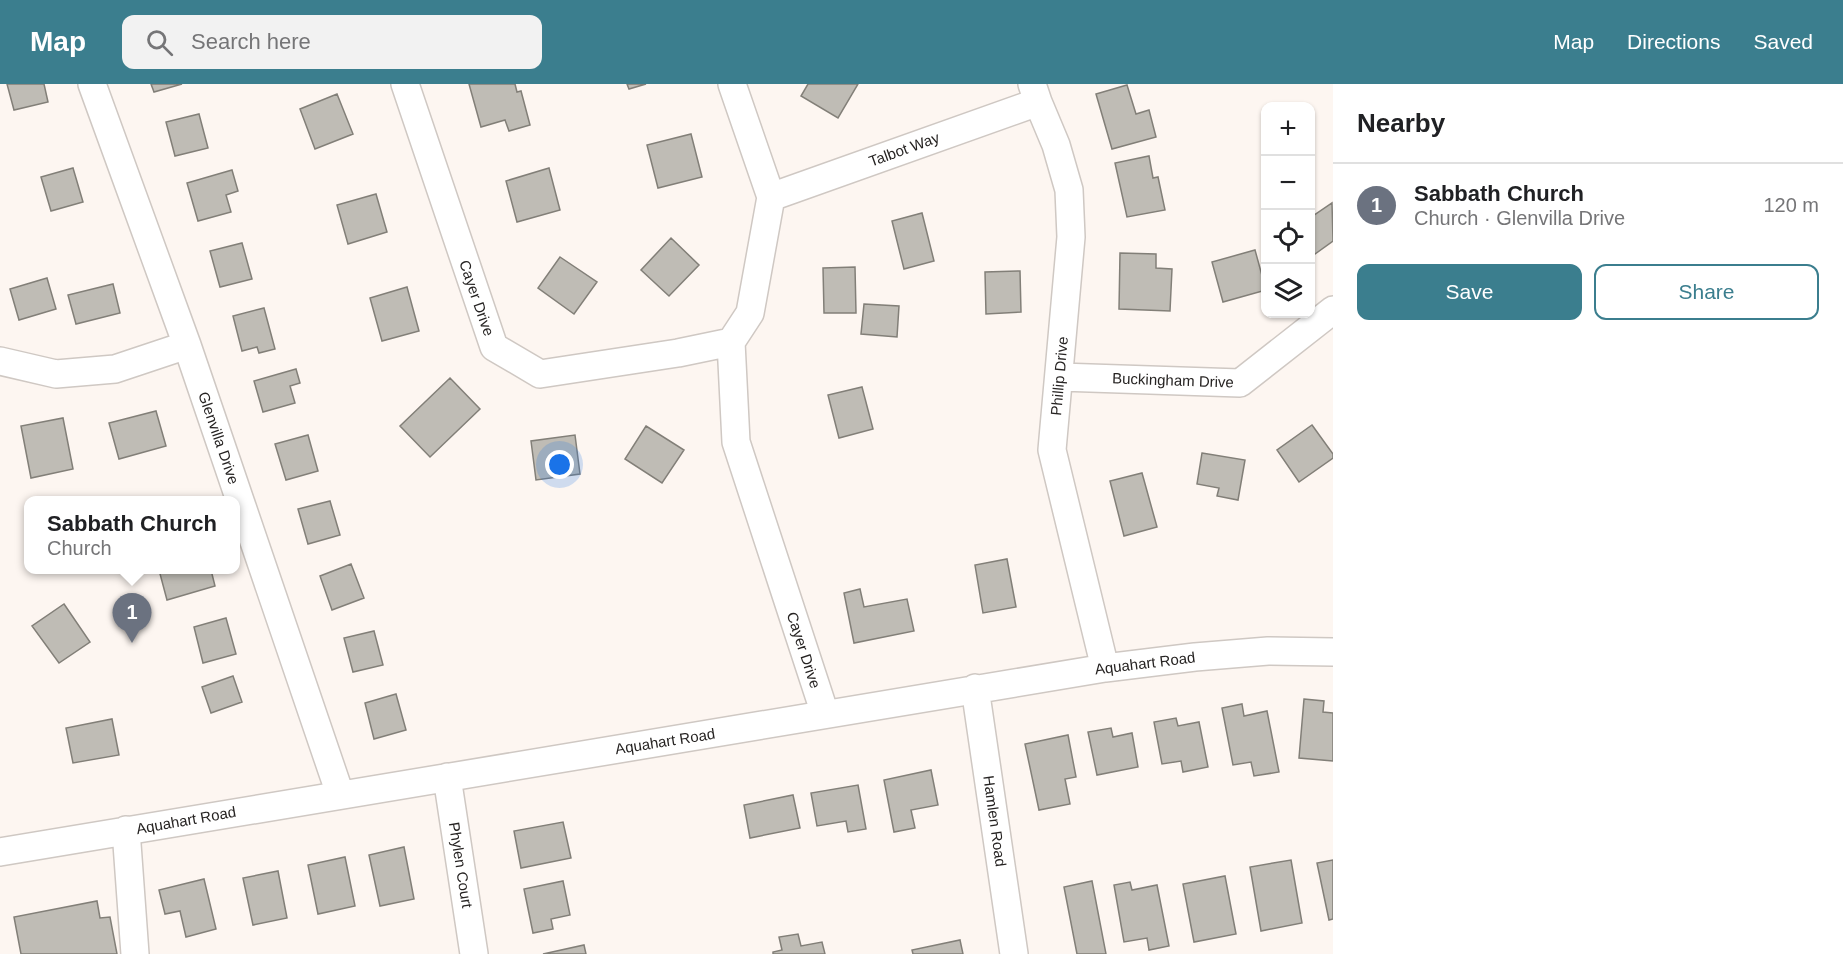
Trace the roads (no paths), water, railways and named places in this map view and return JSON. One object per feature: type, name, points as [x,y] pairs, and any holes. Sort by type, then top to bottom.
[{"type":"street","name":"Glenvilla Drive","points":[[92,84],[188,345],[239,496]]},
{"type":"street","name":"Cayer Drive","points":[[405,84],[494,347],[540,374],[678,353],[731,342],[736,442],[825,714]]},
{"type":"street","points":[[731,342],[750,312],[771,197],[732,84]]},
{"type":"street","name":"Talbot Way","points":[[771,197],[1035,93]]},
{"type":"street","name":"Phillip Drive","points":[[1035,93],[1056,145],[1069,190],[1071,237],[1052,450],[1105,668]]},
{"type":"street","name":"Buckingham Drive","points":[[1060,376],[1240,383],[1333,310]]},
{"type":"street","points":[[0,361],[56,374],[115,369],[188,345]]},
{"type":"street","name":"Glenvilla Drive","points":[[240,499],[340,794]]},
{"type":"street","name":"Aquahart Road","points":[[0,852],[1105,668],[1268,651],[1333,652]]},
{"type":"street","name":"Hamlen Road","points":[[975,688],[1014,954]]},
{"type":"street","name":"Phylen Court","points":[[447,777],[474,954]]},
{"type":"street","points":[[126,830],[135,954]]},
{"type":"place","name":"Sabbath Church","points":[[132,643]]}]
